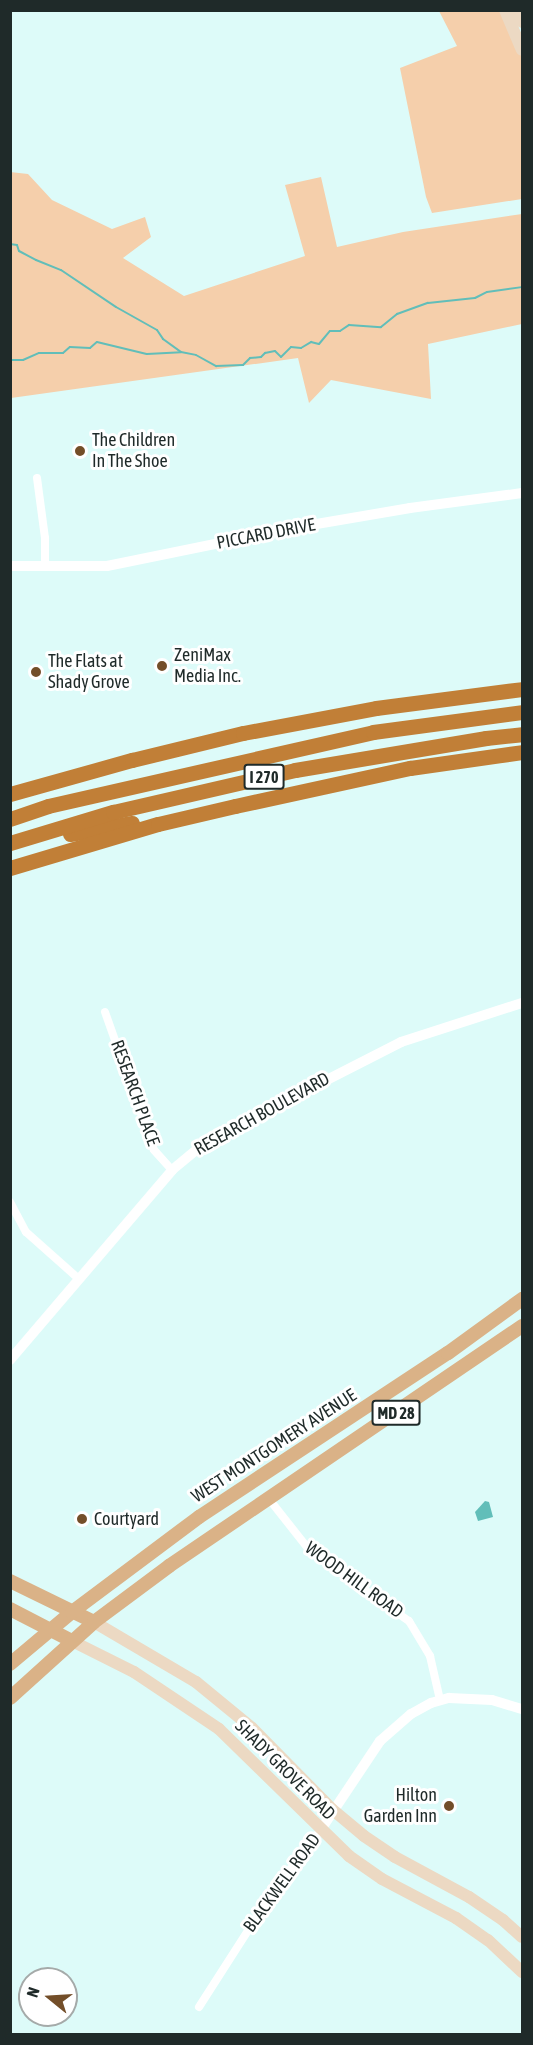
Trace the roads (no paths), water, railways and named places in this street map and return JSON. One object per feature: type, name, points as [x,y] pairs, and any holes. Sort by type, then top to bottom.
[{"type":"highway","points":[[10,794],[132,760],[243,733],[376,708],[522,689]]},
{"type":"highway","name":"I 270","points":[[10,819],[48,806],[373,732],[522,712]]},
{"type":"highway","name":"I 270","points":[[10,844],[113,812],[295,770],[522,734]]},
{"type":"highway","name":"I 270","points":[[10,868],[158,824],[235,806],[410,768],[522,752]]},
{"type":"highway","points":[[10,844],[235,806]]},
{"type":"main road","points":[[505,10],[522,50]]},
{"type":"main road","points":[[517,10],[522,22]]},
{"type":"main road","name":"WEST MONTGOMERY AVENUE","points":[[50,1630],[199,1517],[448,1353],[522,1299]]},
{"type":"main road","name":"MD 28","points":[[10,1698],[94,1622],[170,1566],[522,1326]]},
{"type":"main road","name":"SHADY GROVE ROAD","points":[[10,1581],[94,1622],[196,1682],[252,1728],[333,1810],[364,1836],[395,1857],[469,1897],[503,1920],[522,1937]]},
{"type":"main road","name":"SHADY GROVE ROAD","points":[[10,1610],[134,1672],[219,1729],[243,1750],[320,1831],[349,1856],[382,1879],[456,1918],[488,1940],[522,1972]]},
{"type":"main road","points":[[24,1617],[32,1627],[30,1647]]},
{"type":"main road","name":"MD 28","points":[[10,1664],[50,1630]]},
{"type":"street","points":[[37,478],[45,538],[45,567]]},
{"type":"street","name":"PICCARD DRIVE","points":[[10,566],[107,566],[303,526],[522,493]]},
{"type":"street","name":"RESEARCH BOULEVARD","points":[[10,1360],[172,1170],[207,1141],[401,1042],[522,1003]]},
{"type":"street","name":"RESEARCH PLACE","points":[[105,1012],[154,1150],[172,1170]]},
{"type":"street","points":[[10,1202],[26,1232],[79,1280]]},
{"type":"street","name":"WOOD HILL ROAD","points":[[269,1498],[310,1551],[409,1621],[430,1656],[440,1700]]},
{"type":"street","name":"BLACKWELL ROAD","points":[[200,2007],[253,1921],[320,1831],[380,1742],[399,1722],[440,1700],[469,1698],[492,1700],[522,1709]]},
{"type":"water","points":[[485,1501],[489,1502],[493,1517],[478,1521],[475,1512]]},
{"type":"waterway","points":[[10,244],[17,245],[19,251],[36,260],[61,270],[116,307],[157,330],[163,339],[181,352]]},
{"type":"waterway","points":[[10,360],[23,360],[39,353],[63,353],[70,347],[90,348],[97,342],[147,354],[181,352],[196,355],[216,366],[243,365],[250,358],[261,357],[265,353],[275,351],[281,357],[291,347],[301,348],[311,342],[319,344],[330,331],[340,331],[349,325],[381,327],[397,314],[428,303],[475,298],[487,292],[522,287]]},
{"type":"place","name":"The Children In The Shoe","points":[[80,451]]},
{"type":"place","name":"ZeniMax Media Inc.","points":[[162,666]]},
{"type":"place","name":"The Flats at Shady Grove","points":[[36,672]]},
{"type":"place","name":"Courtyard","points":[[82,1519]]},
{"type":"place","name":"Hilton Garden Inn","points":[[449,1806]]}]
